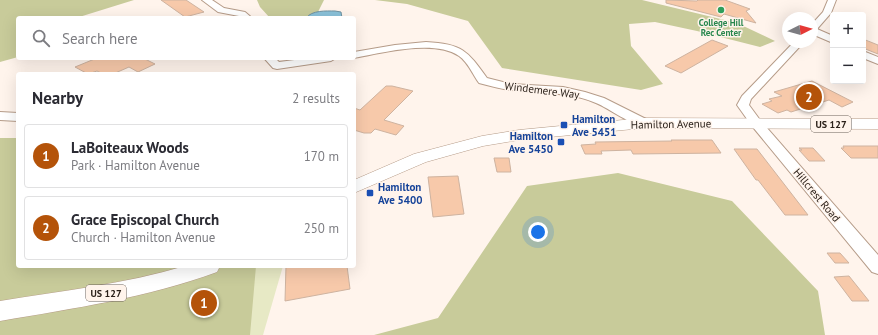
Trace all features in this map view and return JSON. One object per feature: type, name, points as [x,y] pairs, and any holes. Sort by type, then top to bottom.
[{"type":"main road","name":"Hamilton Avenue","points":[[356,186],[420,158],[482,141],[519,135],[644,123],[878,124]]},
{"type":"main road","name":"US 127","points":[[0,311],[138,288],[204,268]]},
{"type":"street","points":[[206,0],[221,10],[242,14],[244,16]]},
{"type":"street","points":[[818,23],[827,13],[832,0]]},
{"type":"street","points":[[818,32],[830,38]]},
{"type":"street","name":"Windemere Way","points":[[356,55],[422,45],[437,45],[457,51],[464,55],[483,81],[511,87],[563,90],[581,94],[600,100],[644,123]]},
{"type":"street","name":"Hillcrest Road","points":[[793,48],[744,100],[743,105],[746,111],[878,267]]},
{"type":"street","points":[[866,55],[878,60]]},
{"type":"street","points":[[271,60],[277,66],[318,60]]},
{"type":"street","points":[[0,116],[16,117]]},
{"type":"green space","points":[[0,0],[134,0],[82,16],[16,16],[16,58],[0,62]]},
{"type":"green space","points":[[257,0],[324,0],[316,16],[268,16],[260,7]]},
{"type":"green space","points":[[375,0],[642,0],[737,23],[775,41],[760,47],[655,22],[629,24],[631,46],[663,84],[641,90],[502,68],[468,21],[407,4]]},
{"type":"green space","points":[[0,138],[16,138],[16,268],[256,268],[250,335],[0,335]]},
{"type":"green space","points":[[618,173],[732,201],[818,291],[825,335],[374,335],[438,318],[527,186]]},
{"type":"green space","points":[[240,268],[282,268],[263,335],[74,335]]},
{"type":"water","points":[[315,12],[341,12],[342,16],[308,16]]},
{"type":"building","points":[[161,0],[186,0],[204,12],[184,16]]},
{"type":"building","name":"College Hill Rec Center","points":[[666,0],[725,0],[750,9],[746,11],[756,23],[724,14],[721,17],[666,3]]},
{"type":"building","points":[[712,40],[728,46],[681,73],[665,66]]},
{"type":"building","points":[[866,40],[878,45],[878,54],[866,49]]},
{"type":"building","points":[[92,60],[147,60],[155,64],[138,72],[129,67],[118,72],[84,72],[75,67]]},
{"type":"building","points":[[812,81],[853,102],[842,107],[829,100],[791,112],[787,110],[778,113],[762,104],[772,101],[769,99],[782,96],[774,92]]},
{"type":"building","points":[[386,86],[413,91],[384,120],[404,126],[396,135],[375,129],[371,133],[356,131],[356,109],[360,110]]},
{"type":"building","points":[[671,140],[712,140],[721,153],[633,154],[631,150],[601,151],[602,154],[585,154],[581,145],[596,144],[595,142],[672,141]]},
{"type":"building","points":[[843,146],[878,146],[878,158],[851,158],[841,148],[844,148]]},
{"type":"building","points":[[799,148],[813,148],[825,161],[809,161],[799,150],[802,150]]},
{"type":"building","points":[[734,149],[757,149],[808,215],[785,215],[758,180],[756,180]]},
{"type":"building","points":[[494,158],[509,158],[511,172],[497,172]]},
{"type":"building","points":[[458,176],[464,214],[433,217],[428,177]]},
{"type":"building","points":[[827,253],[840,253],[849,263],[835,263]]},
{"type":"building","points":[[286,268],[347,268],[350,289],[285,301]]},
{"type":"building","points":[[849,276],[869,301],[852,301],[834,277]]},
{"type":"place","name":"College Hill Rec Center","points":[[721,10]]},
{"type":"place","name":"Grace Episcopal Church","points":[[809,97]]},
{"type":"place","name":"Hamilton Ave 5451","points":[[564,125]]},
{"type":"place","name":"Hamilton Ave 5450","points":[[561,142]]},
{"type":"place","name":"Hamilton Ave 5400","points":[[370,193]]},
{"type":"place","name":"LaBoiteaux Woods","points":[[204,303]]}]
